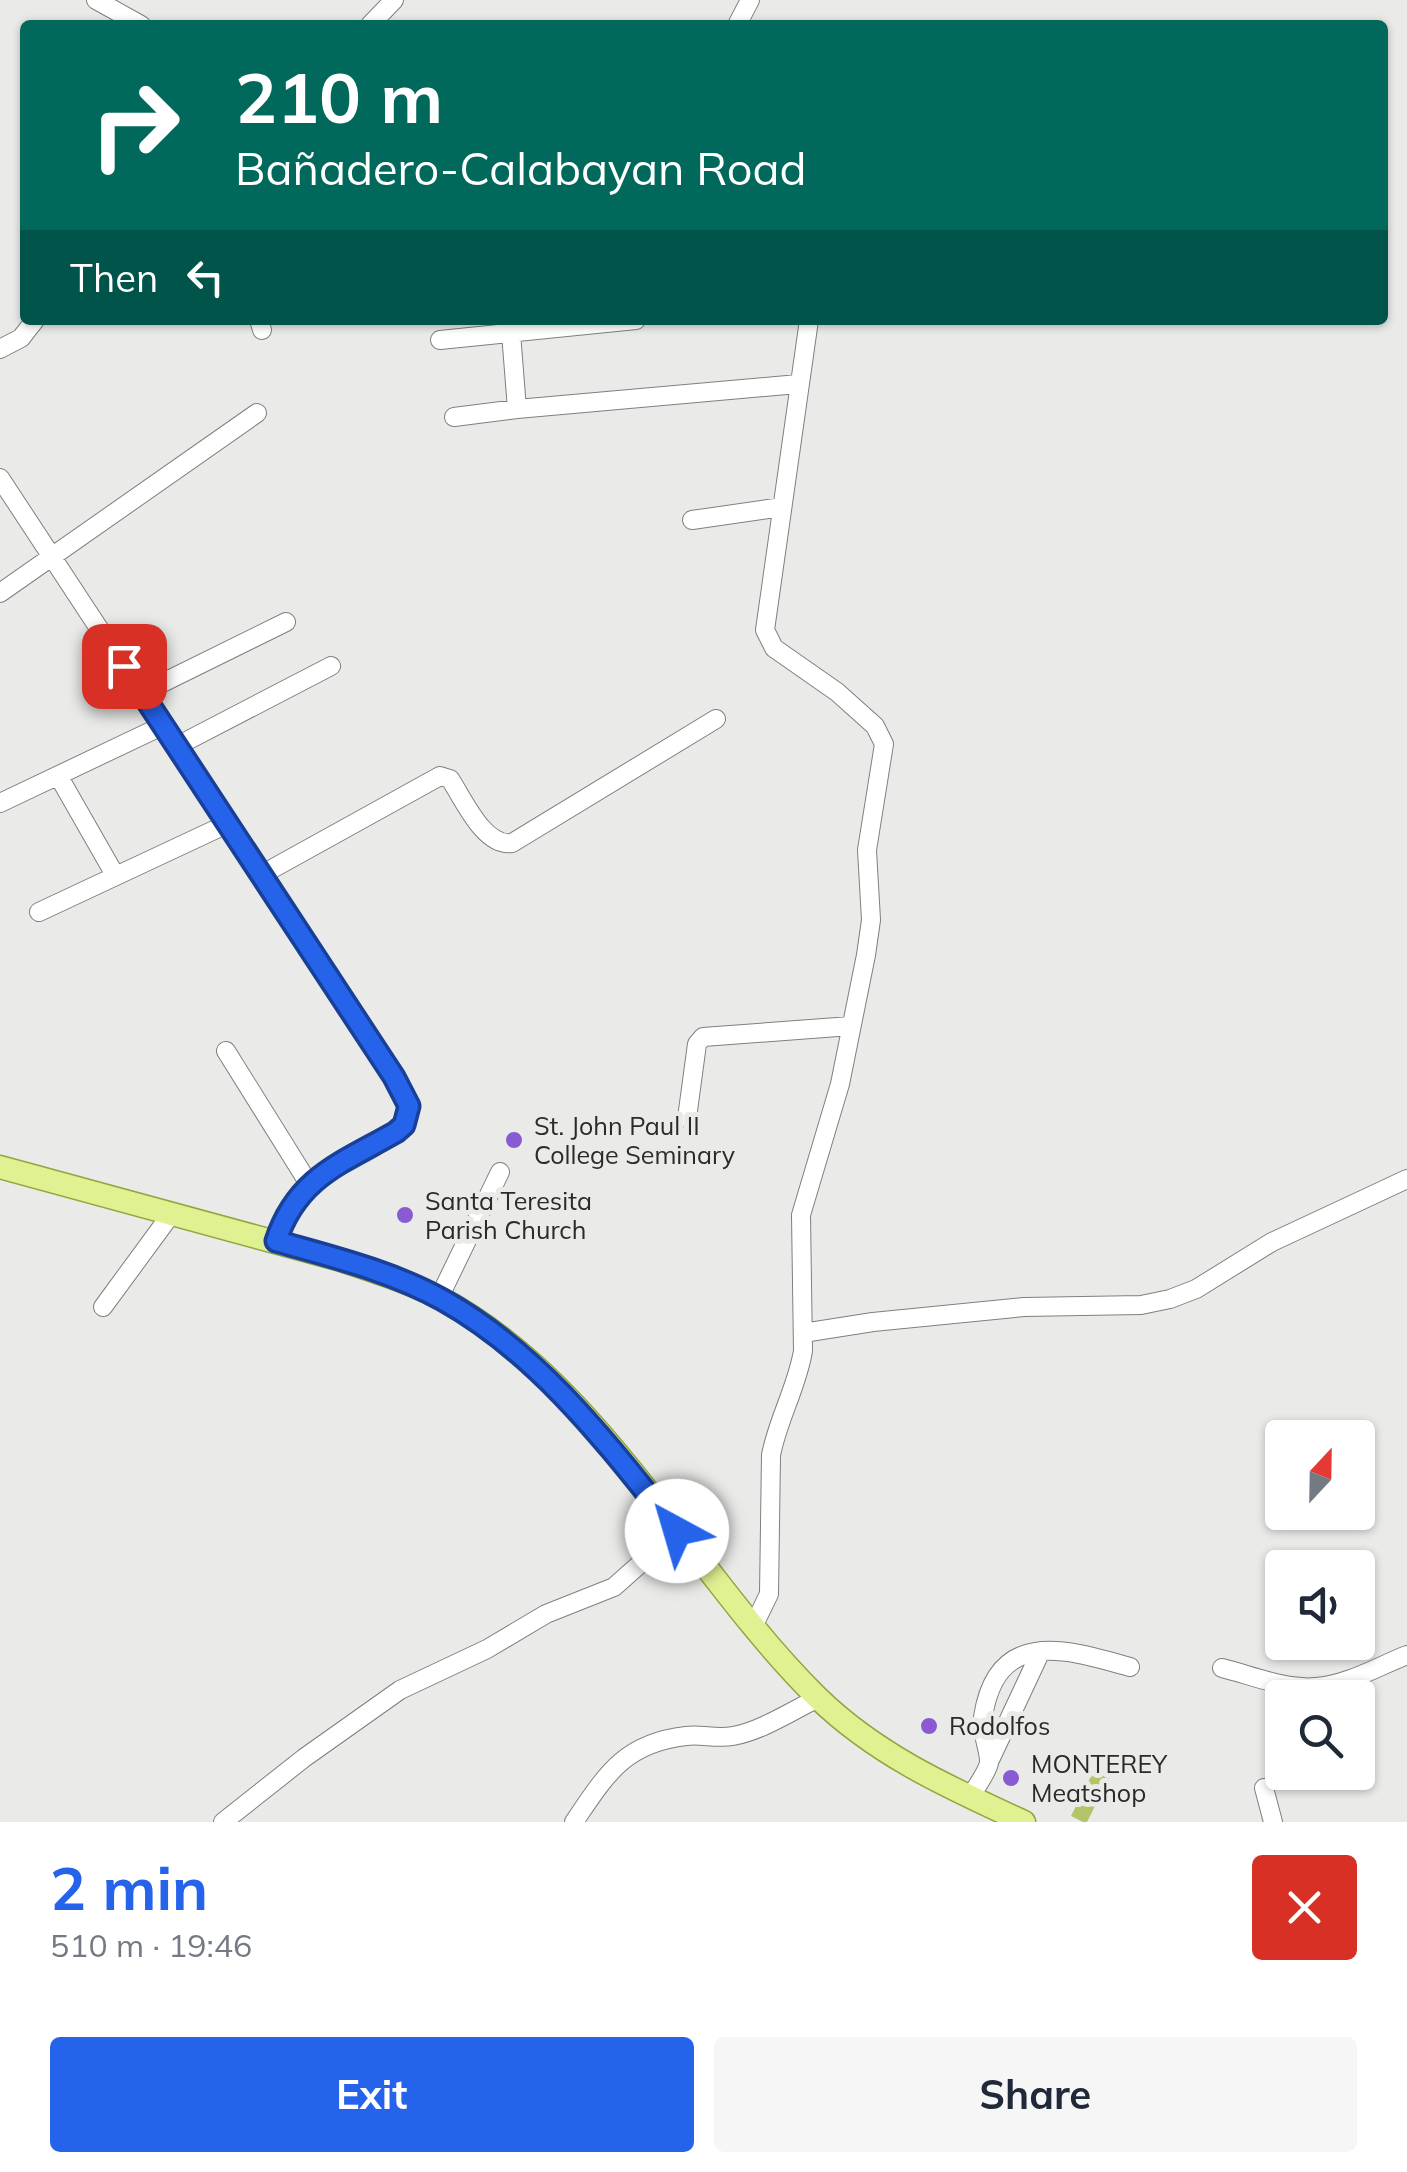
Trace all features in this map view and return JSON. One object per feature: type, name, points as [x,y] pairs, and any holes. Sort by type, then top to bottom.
[{"type":"main road","points":[[0,1167],[276,1241],[385,1274],[440,1298],[502,1339],[568,1399],[753,1628],[818,1698],[903,1763],[1024,1822]]},
{"type":"street","points":[[96,0],[120,4]]},
{"type":"street","points":[[375,20],[394,0]]},
{"type":"street","points":[[0,349],[20,338],[32,325]]},
{"type":"street","points":[[440,340],[584,325]]},
{"type":"street","points":[[753,1628],[769,1594],[774,1436],[800,1370],[801,1215],[831,1119],[872,920],[867,850],[884,744],[875,726],[837,692],[774,648],[764,621],[807,325]]},
{"type":"street","points":[[511,332],[517,409]]},
{"type":"street","points":[[454,417],[798,384]]},
{"type":"street","points":[[0,593],[257,413]]},
{"type":"street","points":[[0,478],[394,1077],[409,1106],[404,1125],[396,1132],[309,1184],[288,1208],[276,1241]]},
{"type":"street","points":[[692,520],[782,506]]},
{"type":"street","points":[[142,694],[286,622]]},
{"type":"street","points":[[178,746],[331,666]]},
{"type":"street","points":[[261,876],[440,776],[450,779],[491,839],[512,843],[716,719]]},
{"type":"street","points":[[0,803],[164,725]]},
{"type":"street","points":[[59,777],[115,875]]},
{"type":"street","points":[[39,912],[228,824]]},
{"type":"street","points":[[687,1118],[697,1044],[703,1036],[851,1026]]},
{"type":"street","points":[[226,1051],[309,1184]]},
{"type":"street","points":[[440,1298],[500,1172]]},
{"type":"street","points":[[803,1333],[1024,1308],[1141,1305],[1170,1299],[1196,1289],[1272,1242],[1407,1179]]},
{"type":"street","points":[[103,1307],[172,1213]]},
{"type":"street","points":[[223,1822],[400,1690],[488,1649],[546,1614],[614,1587],[677,1531]]},
{"type":"street","points":[[989,1762],[984,1746],[984,1714],[998,1674],[1012,1659],[1041,1651],[1065,1650],[1130,1667]]},
{"type":"street","points":[[970,1798],[1041,1651]]},
{"type":"street","points":[[1222,1668],[1315,1687],[1407,1655]]},
{"type":"street","points":[[574,1822],[607,1772],[629,1754],[677,1738],[734,1736],[818,1698]]},
{"type":"street","points":[[1264,1788],[1273,1822]]},
{"type":"building","points":[[1095,1768],[1111,1775],[1087,1822],[1083,1822],[1071,1816]]},
{"type":"place","name":"St. John Paul II College Seminary","points":[[514,1140]]},
{"type":"place","name":"Santa Teresita Parish Church","points":[[405,1215]]},
{"type":"place","name":"Rodolfos","points":[[929,1726]]},
{"type":"place","name":"MONTEREY Meatshop","points":[[1011,1778]]},
{"type":"route","points":[[124,666],[394,1077],[409,1106],[404,1125],[396,1132],[309,1184],[288,1208],[276,1241],[385,1274],[440,1298],[502,1339],[568,1399],[677,1531]]}]
